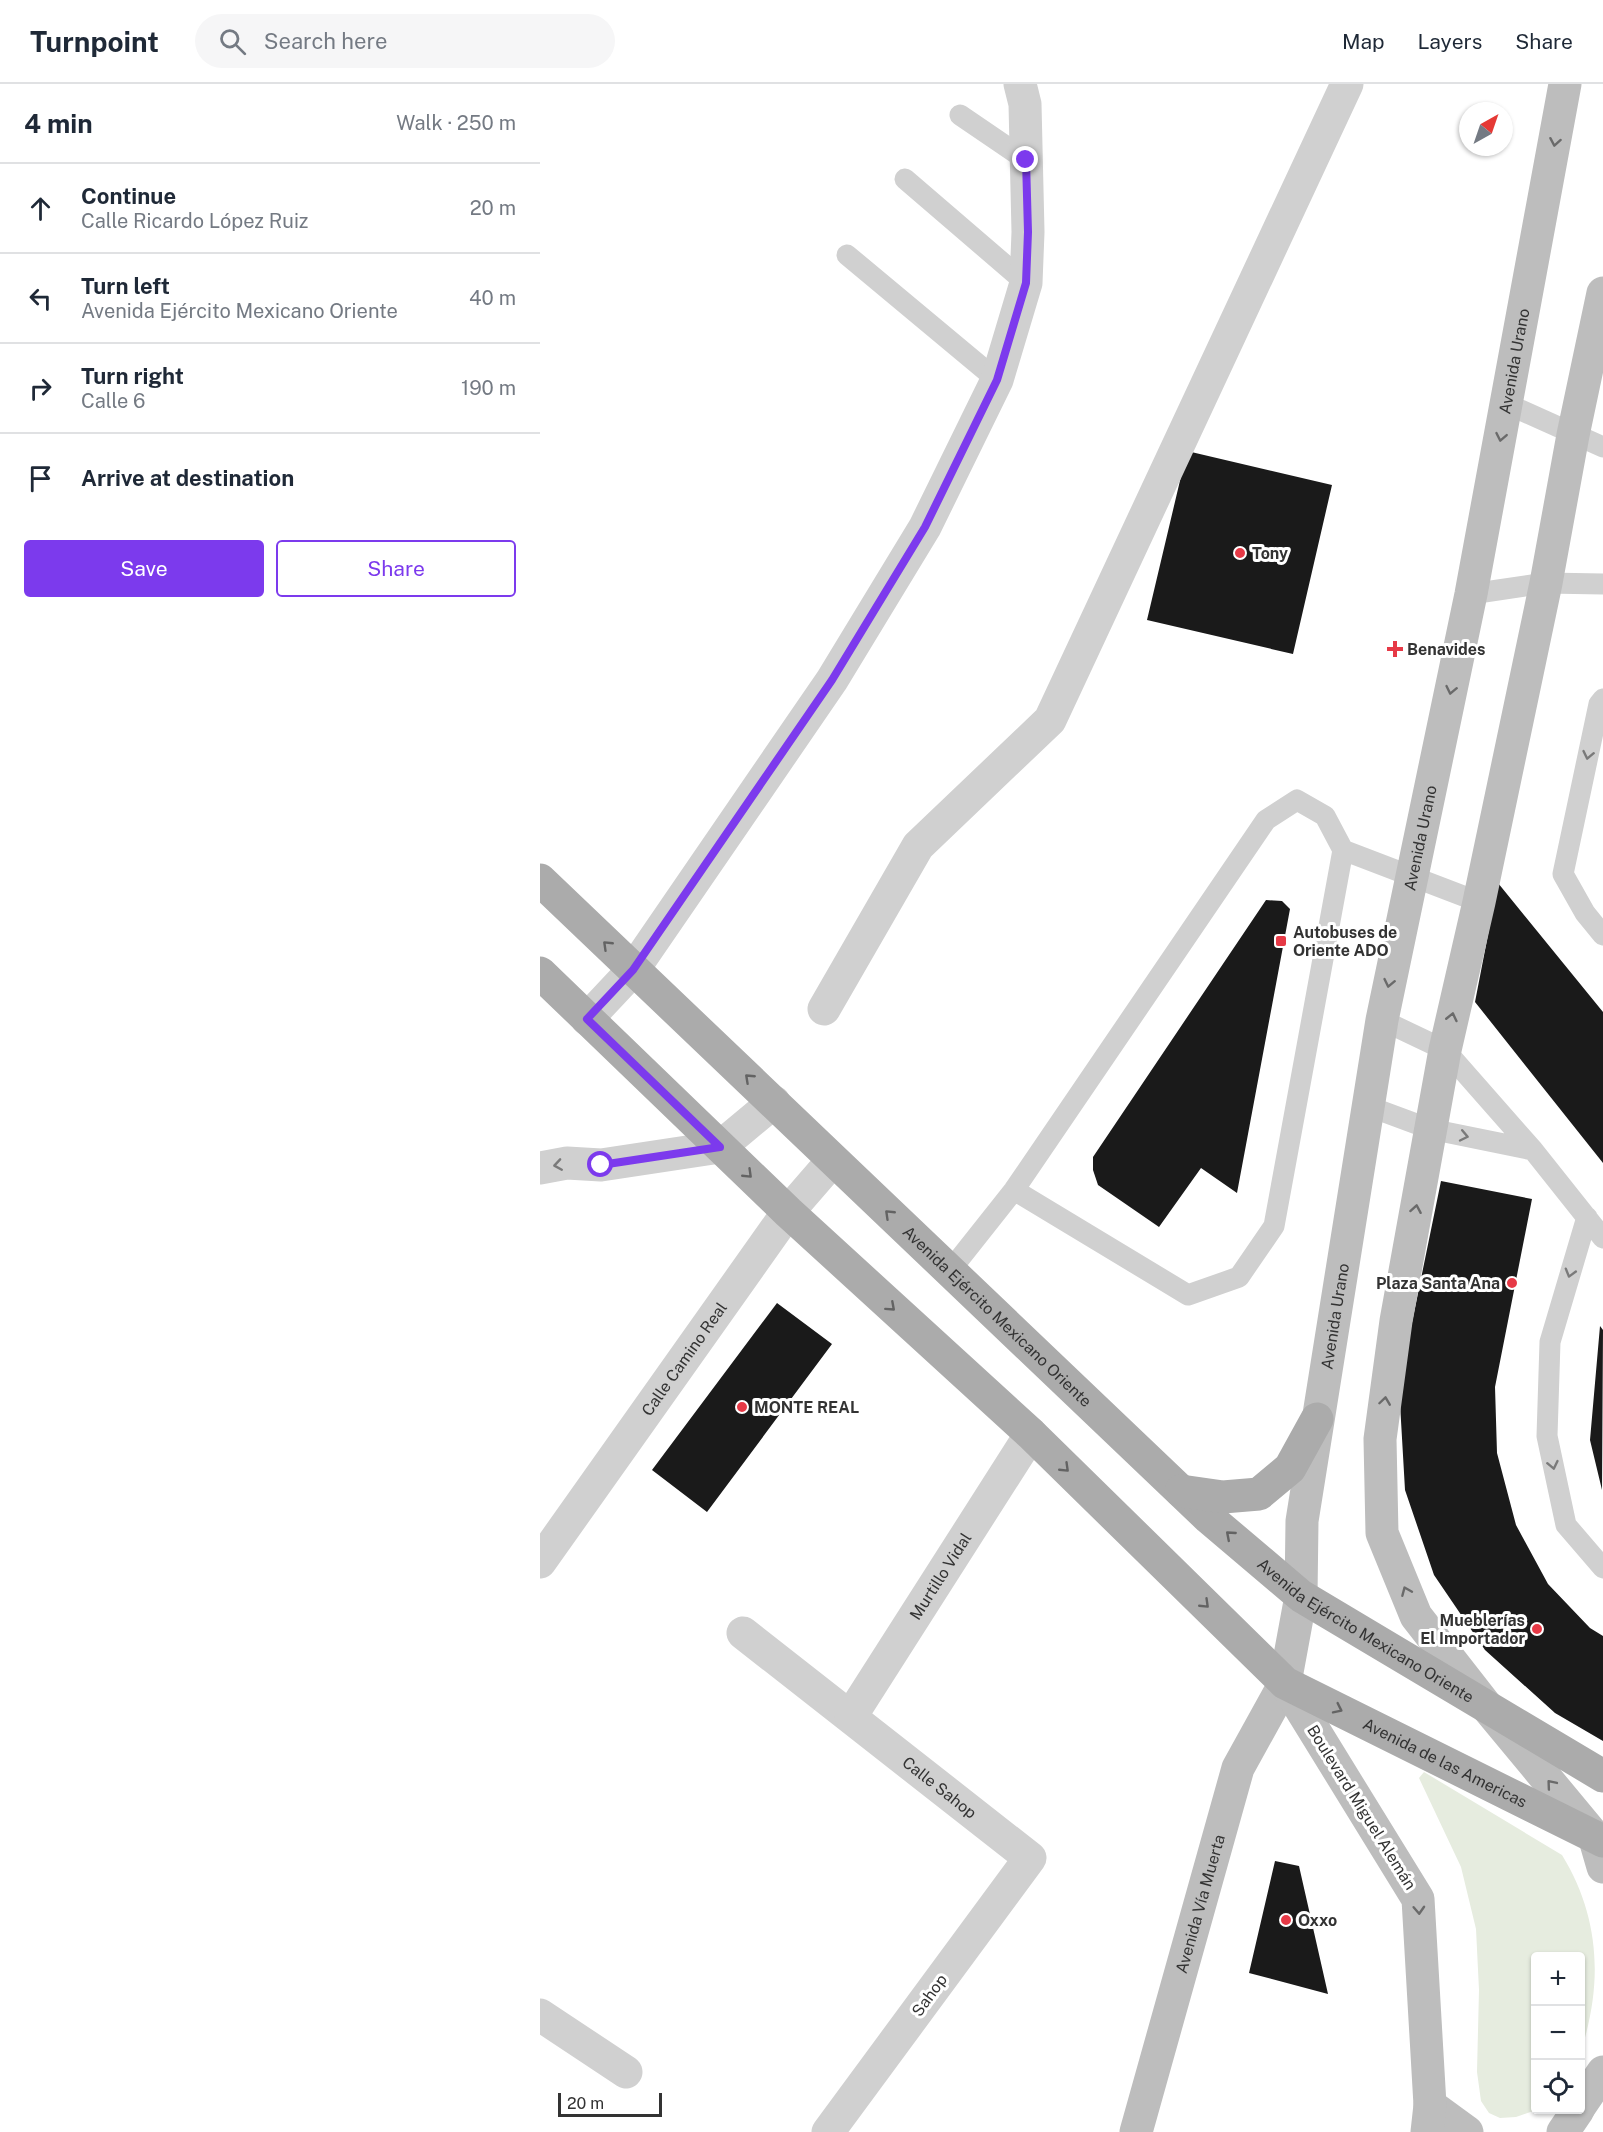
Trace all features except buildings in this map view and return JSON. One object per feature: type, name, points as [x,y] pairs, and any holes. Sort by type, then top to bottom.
[{"type":"main road","name":"Avenida Urano","points":[[1301,1596],[1302,1521],[1382,1020],[1471,594],[1565,84]]},
{"type":"main road","points":[[1603,293],[1573,435],[1546,583],[1479,902],[1445,1050],[1396,1321],[1380,1439],[1382,1533],[1416,1617],[1487,1707],[1598,1839],[1603,1867]]},
{"type":"main road","name":"Avenida Ejército Mexicano Oriente","points":[[540,880],[1181,1491],[1301,1596],[1487,1707]]},
{"type":"main road","points":[[540,973],[788,1212],[1031,1434],[1285,1683]]},
{"type":"main road","points":[[1181,1491],[1223,1497],[1259,1494],[1290,1468],[1317,1419]]},
{"type":"main road","points":[[1285,1683],[1301,1596]]},
{"type":"main road","name":"Avenida de las Americas","points":[[1285,1683],[1598,1839]]},
{"type":"main road","name":"Boulevard Miguel Alemán","points":[[1285,1683],[1418,1899],[1429,2119]]},
{"type":"main road","name":"Avenida Vía Muerta","points":[[1136,2132],[1238,1767],[1285,1683]]},
{"type":"main road","points":[[1487,1707],[1603,1776]]},
{"type":"main road","points":[[1585,2100],[1603,2072]]},
{"type":"main road","points":[[1563,2132],[1575,2114]]},
{"type":"main road","points":[[1429,2119],[1467,2132]]},
{"type":"street","points":[[587,1019],[633,970],[832,680],[925,527],[997,380],[1026,283],[1028,232],[1025,104],[1020,84]]},
{"type":"street","points":[[824,1008],[918,846],[1050,720],[1347,84]]},
{"type":"street","points":[[540,1168],[567,1163],[601,1165],[720,1147],[774,1102]]},
{"type":"street","name":"Calle Camino Real","points":[[540,1562],[788,1212],[833,1160]]},
{"type":"street","name":"Murtillo Vidal","points":[[851,1716],[1031,1434]]},
{"type":"street","name":"Calle Sahop","points":[[743,1633],[1030,1858]]},
{"type":"street","name":"Sahop","points":[[828,2132],[1030,1858]]},
{"type":"street","points":[[540,2015],[626,2072]]},
{"type":"lane","points":[[960,115],[1026,160]]},
{"type":"lane","points":[[905,179],[1026,283]]},
{"type":"lane","points":[[847,255],[997,380]]},
{"type":"lane","points":[[1507,404],[1603,447]]},
{"type":"lane","points":[[1471,594],[1546,583],[1603,584]]},
{"type":"lane","points":[[1603,699],[1599,704],[1563,874],[1585,913],[1603,935]]},
{"type":"lane","points":[[949,1272],[1014,1191],[1266,820],[1297,800],[1325,816],[1343,850],[1274,1226],[1239,1277],[1188,1295],[1014,1191]]},
{"type":"lane","points":[[1343,850],[1479,902]]},
{"type":"lane","points":[[1382,1020],[1445,1050],[1533,1150],[1603,1238]]},
{"type":"lane","points":[[1368,1106],[1430,1129],[1533,1150]]},
{"type":"lane","points":[[1587,1217],[1550,1342],[1548,1436],[1566,1525],[1603,1568]]},
{"type":"shaded area","points":[[1424,1772],[1562,1855],[1575,1878],[1591,1926],[1595,1975],[1593,2000],[1585,2037],[1585,1952],[1531,1952],[1531,2112],[1516,2117],[1500,2118],[1489,2113],[1481,2101],[1477,2072],[1479,1990],[1476,1929],[1461,1867],[1419,1778]]},
{"type":"place","name":"Tony","points":[[1240,553]]},
{"type":"place","name":"Benavides","points":[[1395,649]]},
{"type":"place","name":"Autobuses de Oriente ADO","points":[[1281,941]]},
{"type":"place","name":"Plaza Santa Ana","points":[[1512,1283]]},
{"type":"place","name":"MONTE REAL","points":[[742,1407]]},
{"type":"place","name":"Mueblerías El Importador","points":[[1537,1629]]},
{"type":"place","name":"Oxxo","points":[[1286,1920]]},
{"type":"route","points":[[601,1165],[720,1147],[587,1019],[633,970],[832,680],[925,527],[997,380],[1026,283],[1028,232],[1026,160]]}]
